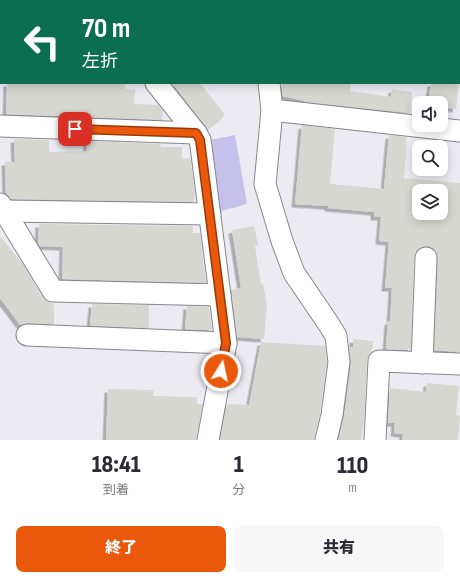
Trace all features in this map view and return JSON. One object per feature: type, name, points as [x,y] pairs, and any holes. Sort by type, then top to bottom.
[{"type":"street","points":[[157,84],[200,140],[226,343],[208,440]]},
{"type":"street","points":[[269,84],[272,110],[265,184],[282,241],[294,273],[336,336],[339,362],[332,416],[326,440]]},
{"type":"street","points":[[272,110],[460,130]]},
{"type":"street","points":[[0,126],[196,133]]},
{"type":"street","points":[[2,207],[210,214]]},
{"type":"street","points":[[2,207],[53,291],[220,295]]},
{"type":"street","points":[[422,363],[426,258]]},
{"type":"street","points":[[27,334],[226,343]]},
{"type":"street","points":[[375,440],[378,361],[460,364]]},
{"type":"shaded area","points":[[235,135],[247,204],[218,212],[210,140]]},
{"type":"building","points":[[7,84],[125,84],[125,89],[135,90],[134,104],[158,105],[163,110],[162,120],[6,114]]},
{"type":"building","points":[[173,84],[201,84],[225,115],[208,129]]},
{"type":"building","points":[[281,84],[351,84],[350,91],[391,97],[392,89],[412,92],[410,113],[304,102],[305,101],[283,96]]},
{"type":"building","points":[[431,84],[459,84],[456,109],[448,108],[448,96],[429,96]]},
{"type":"building","points":[[302,125],[335,129],[330,184],[384,189],[389,135],[406,137],[404,178],[460,183],[460,352],[434,350],[438,258],[433,248],[426,246],[416,251],[414,258],[411,349],[386,349],[388,321],[390,322],[392,288],[385,288],[389,242],[379,241],[381,217],[374,217],[374,212],[328,208],[328,206],[295,204]]},
{"type":"building","points":[[14,139],[49,140],[49,152],[86,151],[87,141],[161,144],[160,147],[182,147],[182,159],[190,158],[195,191],[194,202],[11,199],[6,193],[5,162],[15,162]]},
{"type":"building","points":[[39,224],[193,226],[193,233],[200,233],[206,283],[62,279],[63,247],[40,246],[38,244]]},
{"type":"building","points":[[254,226],[258,245],[255,246],[261,284],[263,284],[267,305],[264,339],[237,337],[231,290],[241,288],[232,230]]},
{"type":"building","points":[[0,236],[24,266],[43,298],[54,305],[54,324],[27,323],[20,325],[0,298]]},
{"type":"building","points":[[92,304],[149,305],[149,328],[90,326]]},
{"type":"building","points":[[187,306],[209,307],[212,330],[185,329]]},
{"type":"building","points":[[353,339],[373,341],[372,351],[367,360],[364,421],[361,440],[338,440],[344,417],[351,364],[349,347],[353,347]]},
{"type":"building","points":[[261,342],[325,346],[327,362],[320,413],[314,440],[220,440],[227,404],[249,405]]},
{"type":"building","points":[[427,383],[459,386],[456,415],[460,416],[458,440],[402,440],[403,434],[394,433],[395,423],[388,423],[390,388],[426,392]]},
{"type":"building","points":[[108,389],[153,390],[153,396],[197,397],[197,404],[203,404],[196,440],[106,440]]},
{"type":"route","points":[[75,129],[196,133],[200,140],[226,343],[221,371]]}]
